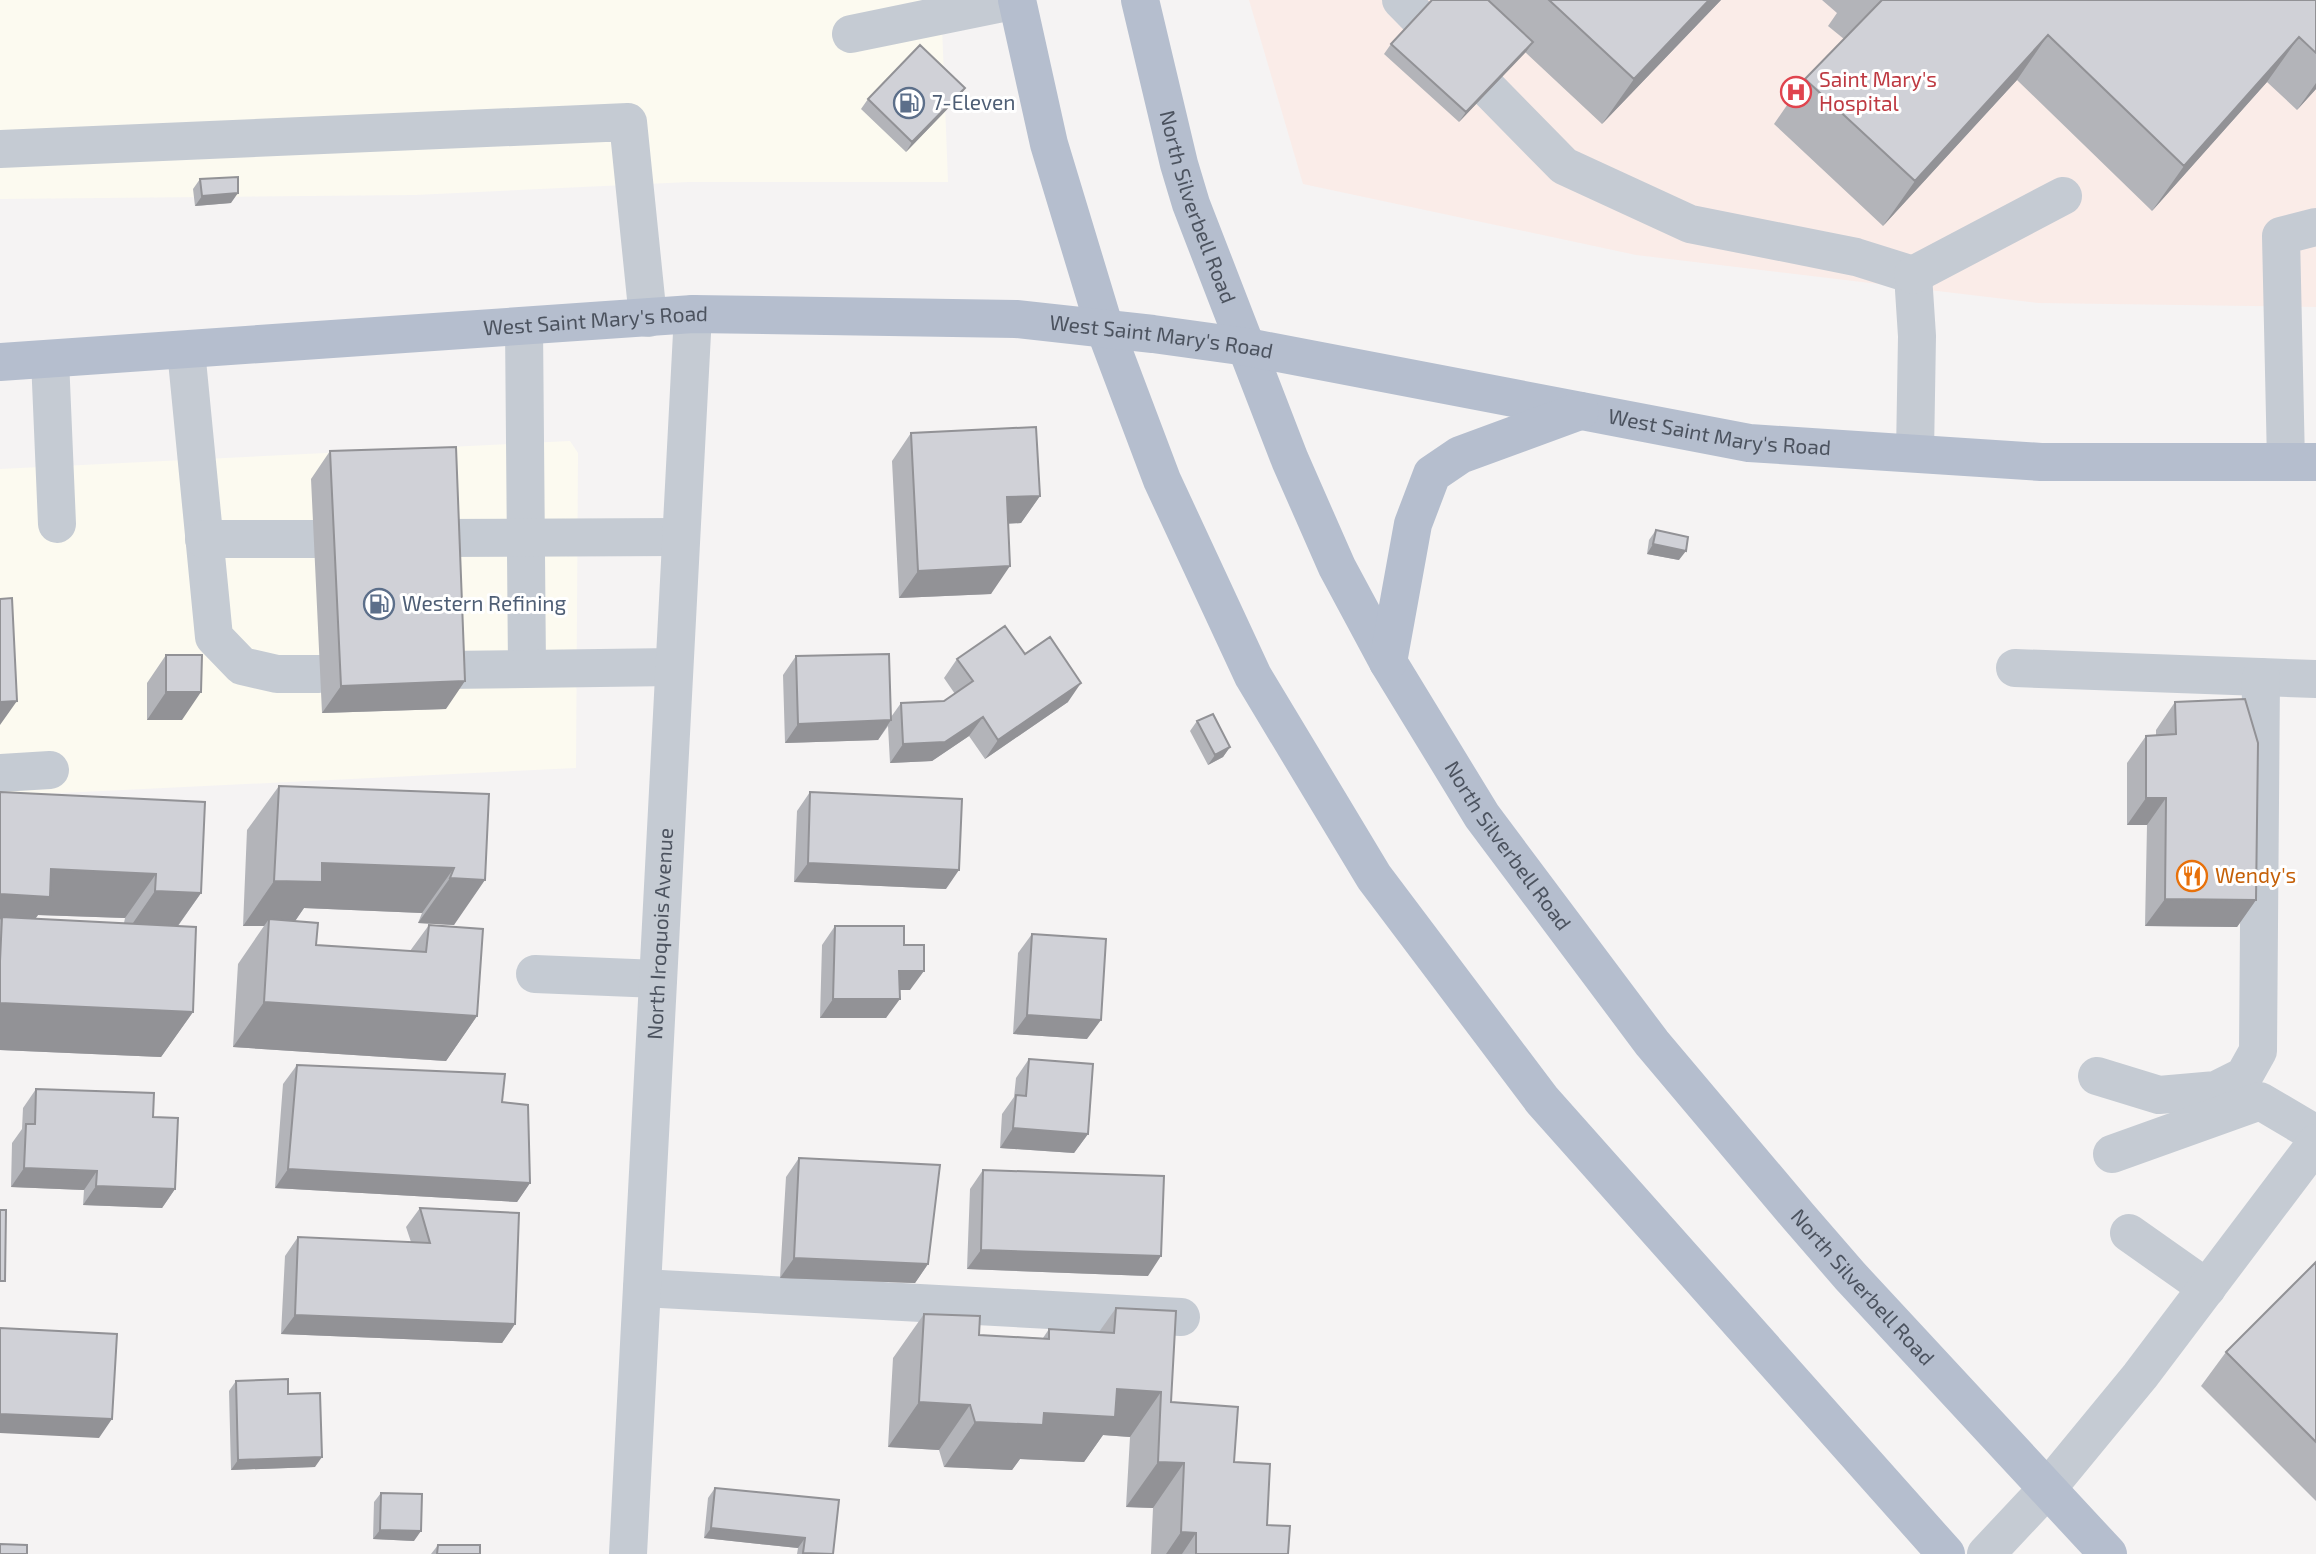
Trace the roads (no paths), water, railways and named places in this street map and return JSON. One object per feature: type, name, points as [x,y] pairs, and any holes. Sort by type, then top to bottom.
[{"type":"main road","points":[[1017,0],[1049,144],[1105,329],[1162,480],[1253,676],[1374,877],[1542,1100],[1946,1554]]},
{"type":"main road","name":"North Silverbell Road","points":[[1140,0],[1191,204],[1290,460],[1337,568],[1388,662],[1482,816],[1652,1043],[1850,1276],[2108,1554]]},
{"type":"main road","name":"West Saint Mary's Road","points":[[0,362],[693,314],[1016,319],[1247,347],[1749,443],[2042,462],[2301,462]]},
{"type":"main road","points":[[1388,662],[1413,524],[1432,474],[1460,454],[1581,411]]},
{"type":"street","points":[[851,34],[1017,0]]},
{"type":"street","points":[[1401,0],[1564,166],[1690,224],[1856,257],[1913,275],[2063,196]]},
{"type":"street","points":[[0,149],[628,122],[648,318]]},
{"type":"street","points":[[2301,462],[2281,236],[2316,227]]},
{"type":"street","points":[[1913,275],[1917,336],[1915,453]]},
{"type":"street","name":"North Iroquois Avenue","points":[[628,1554],[693,314]]},
{"type":"street","points":[[524,326],[527,668]]},
{"type":"street","points":[[186,350],[214,637],[242,666],[277,674],[319,674]]},
{"type":"street","points":[[50,359],[57,524]]},
{"type":"street","points":[[439,538],[681,537]]},
{"type":"street","points":[[204,539],[313,539]]},
{"type":"street","points":[[444,670],[674,667]]},
{"type":"street","points":[[2015,668],[2316,680]]},
{"type":"street","points":[[2096,1076],[2158,1095],[2216,1090],[2245,1076],[2258,1051],[2262,677]]},
{"type":"street","points":[[0,773],[50,770]]},
{"type":"street","points":[[535,974],[658,979]]},
{"type":"street","points":[[2112,1154],[2260,1101],[2316,1134]]},
{"type":"street","points":[[1986,1554],[2048,1489],[2140,1376],[2316,1143]]},
{"type":"street","points":[[2129,1233],[2207,1289]]},
{"type":"street","points":[[642,1288],[1181,1317]]},
{"type":"place","name":"Saint Mary's Hospital","points":[[1796,92]]},
{"type":"place","name":"7-Eleven","points":[[909,103]]},
{"type":"place","name":"Western Refining","points":[[379,604]]},
{"type":"place","name":"Wendy's","points":[[2192,876]]}]
